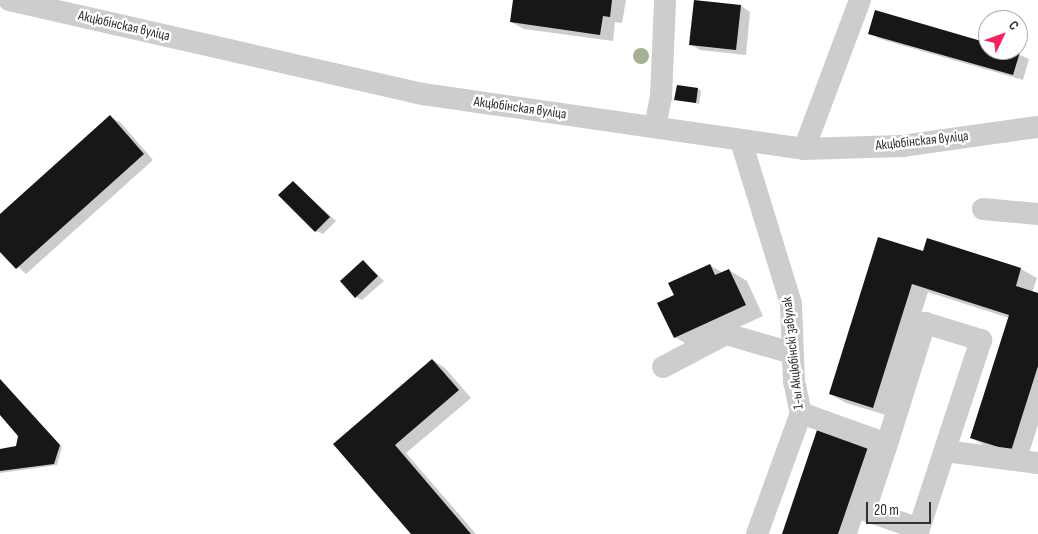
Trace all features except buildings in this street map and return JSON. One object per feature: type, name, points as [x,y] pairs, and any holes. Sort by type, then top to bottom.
[{"type":"street","name":"Акцюбінская вуліца","points":[[9,0],[423,94],[804,149],[902,146],[1038,127]]},
{"type":"street","points":[[655,127],[661,97],[665,0]]},
{"type":"street","points":[[804,149],[860,0]]},
{"type":"street","name":"1-ы Акцюбінскі завулак","points":[[741,141],[791,304],[792,353],[801,413],[757,534]]},
{"type":"street","points":[[983,209],[1038,214]]},
{"type":"street","points":[[925,323],[981,340],[919,529],[865,510],[887,444],[925,323]]},
{"type":"street","points":[[663,367],[726,334],[792,353]]},
{"type":"street","points":[[801,413],[887,444]]},
{"type":"street","points":[[945,451],[1038,463]]}]
